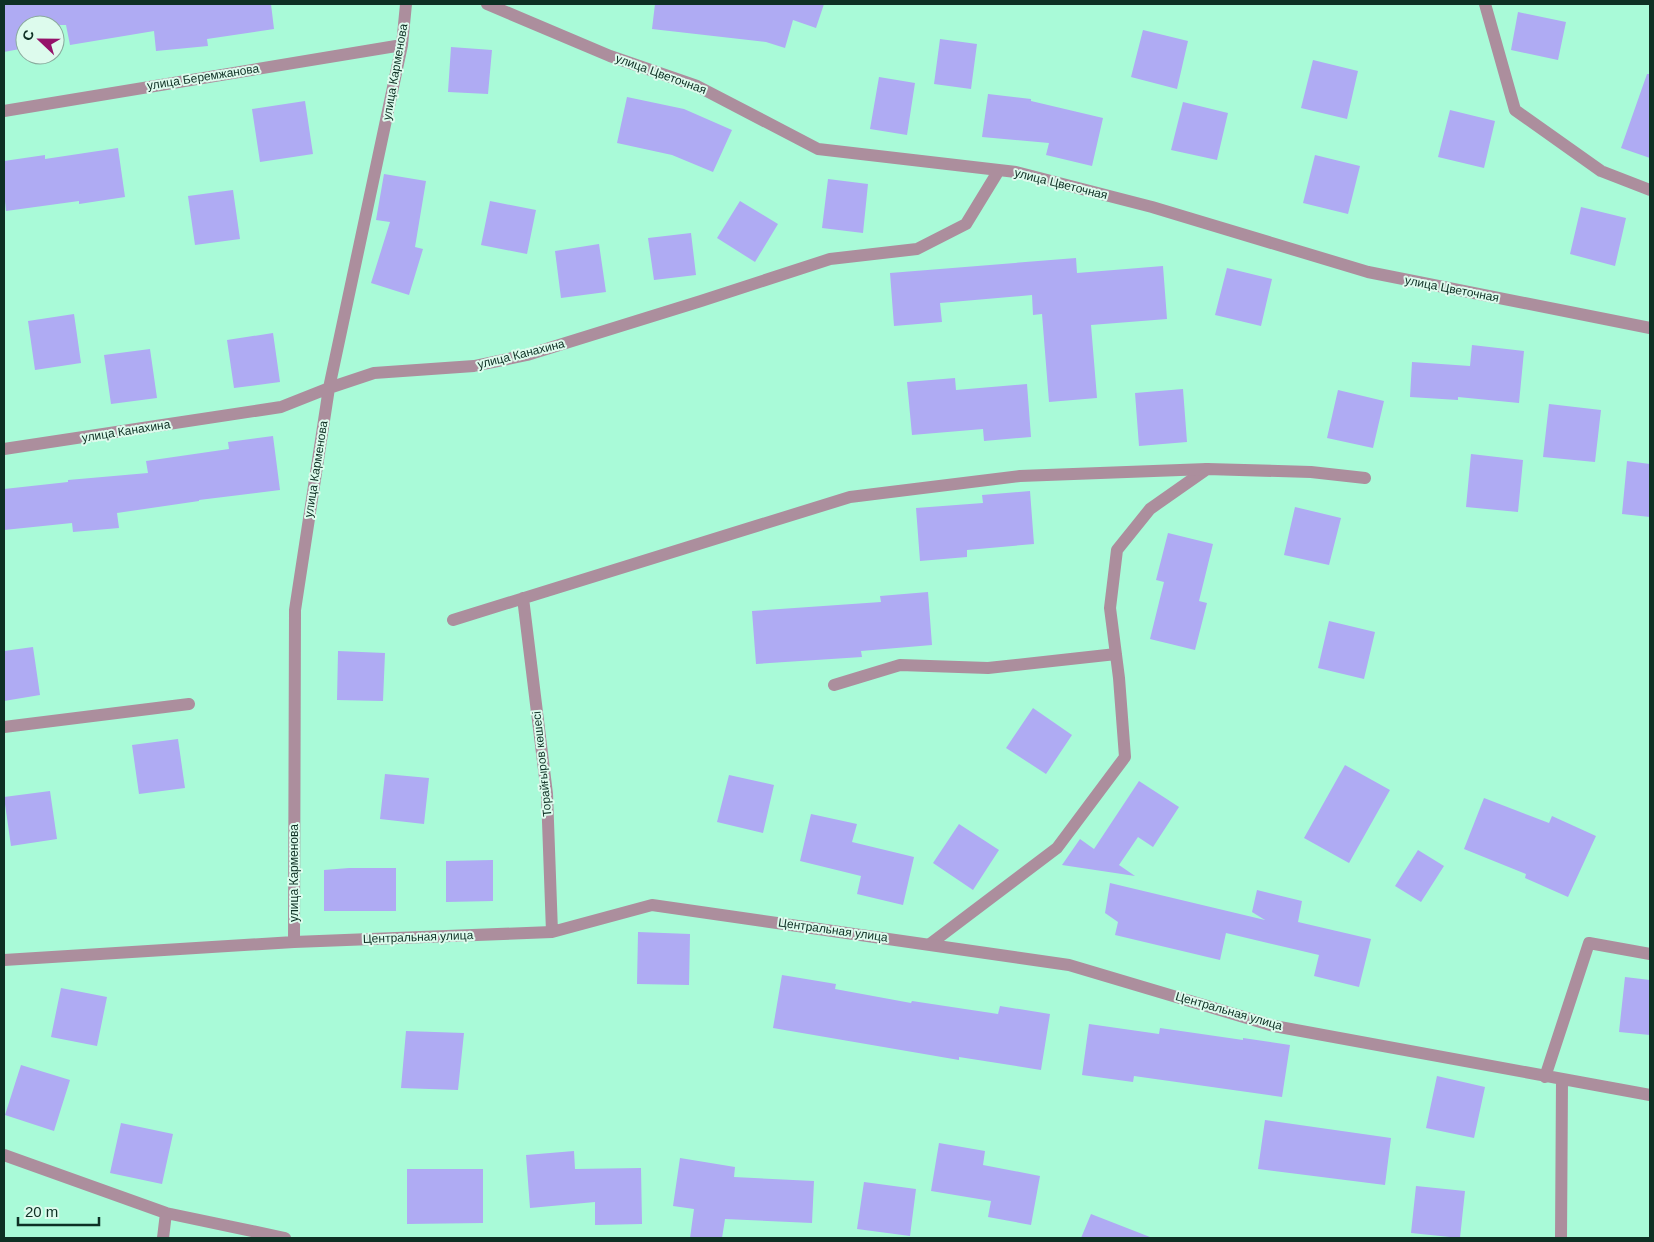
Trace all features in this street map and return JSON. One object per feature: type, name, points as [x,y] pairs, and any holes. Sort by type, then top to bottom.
[{"type":"street","name":"улица Карменова","points":[[294,942],[295,610],[329,388],[402,45],[406,4]]},
{"type":"street","name":"улица Цветочная","points":[[487,4],[610,56],[697,86],[818,149],[1016,172],[1152,207],[1368,272],[1650,328]]},
{"type":"street","points":[[1485,4],[1515,110],[1601,172],[1650,190]]},
{"type":"street","name":"улица Беремжанова","points":[[4,112],[402,45]]},
{"type":"street","name":"улица Канахина","points":[[4,449],[281,407],[374,373],[474,366],[527,354],[702,301],[830,259],[917,249],[966,224],[999,170]]},
{"type":"street","points":[[930,944],[1057,848],[1125,757],[1110,608],[1117,550],[1150,509],[1207,469]]},
{"type":"street","points":[[453,620],[850,496],[1020,476],[1207,469],[1310,472],[1365,478]]},
{"type":"street","name":"Торайғыров көшесі","points":[[523,598],[547,794],[552,932]]},
{"type":"street","points":[[834,685],[900,665],[988,668],[1116,654]]},
{"type":"street","points":[[4,727],[189,704]]},
{"type":"street","name":"Центральная улица","points":[[4,960],[294,942],[552,932],[652,905],[1069,965],[1274,1026],[1650,1096]]},
{"type":"street","points":[[1544,1077],[1589,943],[1650,954]]},
{"type":"street","points":[[1561,1238],[1562,1080]]},
{"type":"street","points":[[4,1156],[166,1213],[285,1238]]},
{"type":"street","points":[[163,1238],[166,1213]]},
{"type":"building","points":[[4,4],[271,4],[274,29],[207,39],[208,46],[156,51],[154,31],[70,45],[65,25],[65,15],[15,15],[15,50],[4,52]]},
{"type":"building","points":[[655,4],[824,4],[816,28],[793,20],[785,48],[766,42],[652,29]]},
{"type":"building","points":[[1518,12],[1566,22],[1558,60],[1511,50]]},
{"type":"building","points":[[1143,30],[1188,41],[1177,89],[1131,77]]},
{"type":"building","points":[[940,39],[977,44],[971,89],[934,84]]},
{"type":"building","points":[[451,47],[492,50],[488,94],[448,92]]},
{"type":"building","points":[[1313,60],[1358,71],[1347,119],[1301,108]]},
{"type":"building","points":[[1647,74],[1650,74],[1650,158],[1621,148]]},
{"type":"building","points":[[879,77],[915,83],[907,135],[870,129]]},
{"type":"building","points":[[988,94],[1031,99],[1031,101],[1103,118],[1092,166],[1046,155],[1049,143],[982,137]]},
{"type":"building","points":[[627,97],[684,109],[732,130],[713,172],[672,155],[617,143]]},
{"type":"building","points":[[305,101],[313,154],[260,162],[252,109]]},
{"type":"building","points":[[1183,102],[1228,113],[1217,160],[1171,150]]},
{"type":"building","points":[[1450,110],[1495,121],[1484,168],[1438,157]]},
{"type":"building","points":[[118,148],[125,197],[79,204],[79,201],[6,211],[4,161],[45,155],[45,159]]},
{"type":"building","points":[[1315,155],[1360,166],[1348,214],[1303,203]]},
{"type":"building","points":[[384,174],[426,181],[415,247],[423,249],[409,295],[371,283],[390,222],[376,220]]},
{"type":"building","points":[[828,179],[868,184],[863,233],[822,228]]},
{"type":"building","points":[[233,190],[240,239],[195,245],[188,196]]},
{"type":"building","points":[[490,201],[536,210],[527,254],[481,245]]},
{"type":"building","points":[[740,201],[778,224],[755,262],[717,238]]},
{"type":"building","points":[[1581,207],[1626,218],[1615,266],[1570,254]]},
{"type":"building","points":[[691,233],[696,275],[654,280],[648,238]]},
{"type":"building","points":[[599,244],[606,292],[561,298],[555,251]]},
{"type":"building","points":[[1076,258],[1077,273],[1163,266],[1167,319],[1091,325],[1097,398],[1049,402],[1042,314],[1033,315],[1032,295],[940,303],[942,322],[894,326],[890,273]]},
{"type":"building","points":[[1227,268],[1272,279],[1261,326],[1215,315]]},
{"type":"building","points":[[74,314],[81,363],[35,370],[28,321]]},
{"type":"building","points":[[273,333],[280,382],[234,388],[227,340]]},
{"type":"building","points":[[1472,345],[1524,351],[1519,403],[1458,397],[1458,400],[1410,397],[1412,362],[1470,366]]},
{"type":"building","points":[[150,349],[157,398],[111,404],[104,355]]},
{"type":"building","points":[[955,378],[956,390],[1027,384],[1031,437],[984,441],[983,429],[912,435],[907,382]]},
{"type":"building","points":[[1183,389],[1187,442],[1139,446],[1135,393]]},
{"type":"building","points":[[1338,390],[1384,401],[1373,448],[1327,438]]},
{"type":"building","points":[[1549,404],[1601,410],[1595,462],[1543,457]]},
{"type":"building","points":[[273,436],[280,490],[117,513],[119,528],[73,532],[72,523],[4,530],[4,489],[68,482],[68,480],[148,473],[146,461],[229,449],[228,442]]},
{"type":"building","points":[[1471,454],[1523,460],[1518,512],[1466,507]]},
{"type":"building","points":[[1627,461],[1650,464],[1650,517],[1622,514]]},
{"type":"building","points":[[1030,491],[1034,544],[967,550],[967,557],[920,561],[916,508],[983,503],[982,495]]},
{"type":"building","points":[[1295,507],[1341,518],[1329,565],[1284,555]]},
{"type":"building","points":[[1168,533],[1213,544],[1199,601],[1207,603],[1195,650],[1150,639],[1164,582],[1156,580]]},
{"type":"building","points":[[928,592],[932,645],[861,651],[862,657],[756,664],[752,611],[881,602],[880,596]]},
{"type":"building","points":[[1329,621],[1375,632],[1364,679],[1318,668]]},
{"type":"building","points":[[33,647],[40,695],[4,701],[4,651]]},
{"type":"building","points":[[338,651],[385,653],[383,701],[337,700]]},
{"type":"building","points":[[1033,708],[1072,735],[1046,774],[1006,748]]},
{"type":"building","points":[[178,739],[185,788],[139,794],[132,745]]},
{"type":"building","points":[[1345,765],[1390,790],[1349,863],[1304,838]]},
{"type":"building","points":[[385,774],[429,778],[424,824],[380,819]]},
{"type":"building","points":[[729,775],[774,785],[763,833],[717,822]]},
{"type":"building","points":[[1139,781],[1179,807],[1153,847],[1138,837],[1119,865],[1135,876],[1062,865],[1080,839],[1094,849]]},
{"type":"building","points":[[50,791],[57,839],[11,846],[4,797]]},
{"type":"building","points":[[1484,798],[1549,823],[1552,816],[1596,836],[1568,897],[1525,878],[1526,874],[1464,849]]},
{"type":"building","points":[[811,814],[857,824],[852,842],[914,857],[903,905],[857,894],[861,876],[800,861]]},
{"type":"building","points":[[959,824],[999,850],[973,890],[933,863]]},
{"type":"building","points":[[1418,850],[1444,866],[1421,902],[1395,886]]},
{"type":"building","points":[[493,860],[493,901],[446,902],[446,861]]},
{"type":"building","points":[[396,868],[396,911],[324,911],[324,870]]},
{"type":"building","points":[[1110,883],[1265,920],[1252,912],[1257,890],[1302,901],[1298,922],[1371,939],[1359,987],[1314,976],[1319,955],[1226,933],[1220,960],[1115,935],[1118,922],[1105,913]]},
{"type":"building","points":[[638,932],[690,934],[689,985],[637,984]]},
{"type":"building","points":[[782,975],[836,984],[835,989],[911,1003],[912,1001],[998,1014],[1000,1006],[1050,1014],[1041,1070],[959,1057],[959,1060],[773,1028]]},
{"type":"building","points":[[1625,977],[1650,980],[1650,1035],[1619,1032]]},
{"type":"building","points":[[61,988],[107,997],[97,1046],[51,1037]]},
{"type":"building","points":[[1089,1024],[1159,1034],[1160,1028],[1290,1045],[1282,1097],[1134,1076],[1133,1082],[1082,1075]]},
{"type":"building","points":[[406,1031],[464,1033],[458,1090],[401,1088]]},
{"type":"building","points":[[21,1065],[70,1080],[54,1131],[5,1115]]},
{"type":"building","points":[[1437,1076],[1485,1087],[1474,1138],[1426,1128]]},
{"type":"building","points":[[1265,1120],[1391,1138],[1385,1185],[1258,1169]]},
{"type":"building","points":[[121,1123],[173,1134],[162,1184],[110,1173]]},
{"type":"building","points":[[939,1143],[985,1151],[983,1165],[1040,1176],[1031,1225],[988,1217],[991,1201],[931,1191]]},
{"type":"building","points":[[574,1151],[575,1169],[641,1168],[642,1224],[595,1225],[595,1202],[530,1208],[526,1155]]},
{"type":"building","points":[[680,1158],[735,1167],[734,1177],[814,1181],[812,1223],[725,1219],[722,1238],[690,1238],[694,1209],[673,1206]]},
{"type":"building","points":[[407,1169],[483,1169],[483,1223],[407,1224]]},
{"type":"building","points":[[864,1182],[916,1189],[910,1236],[857,1229]]},
{"type":"building","points":[[1416,1186],[1465,1191],[1460,1238],[1411,1233]]},
{"type":"building","points":[[1091,1214],[1150,1237],[1150,1238],[1081,1238]]}]
